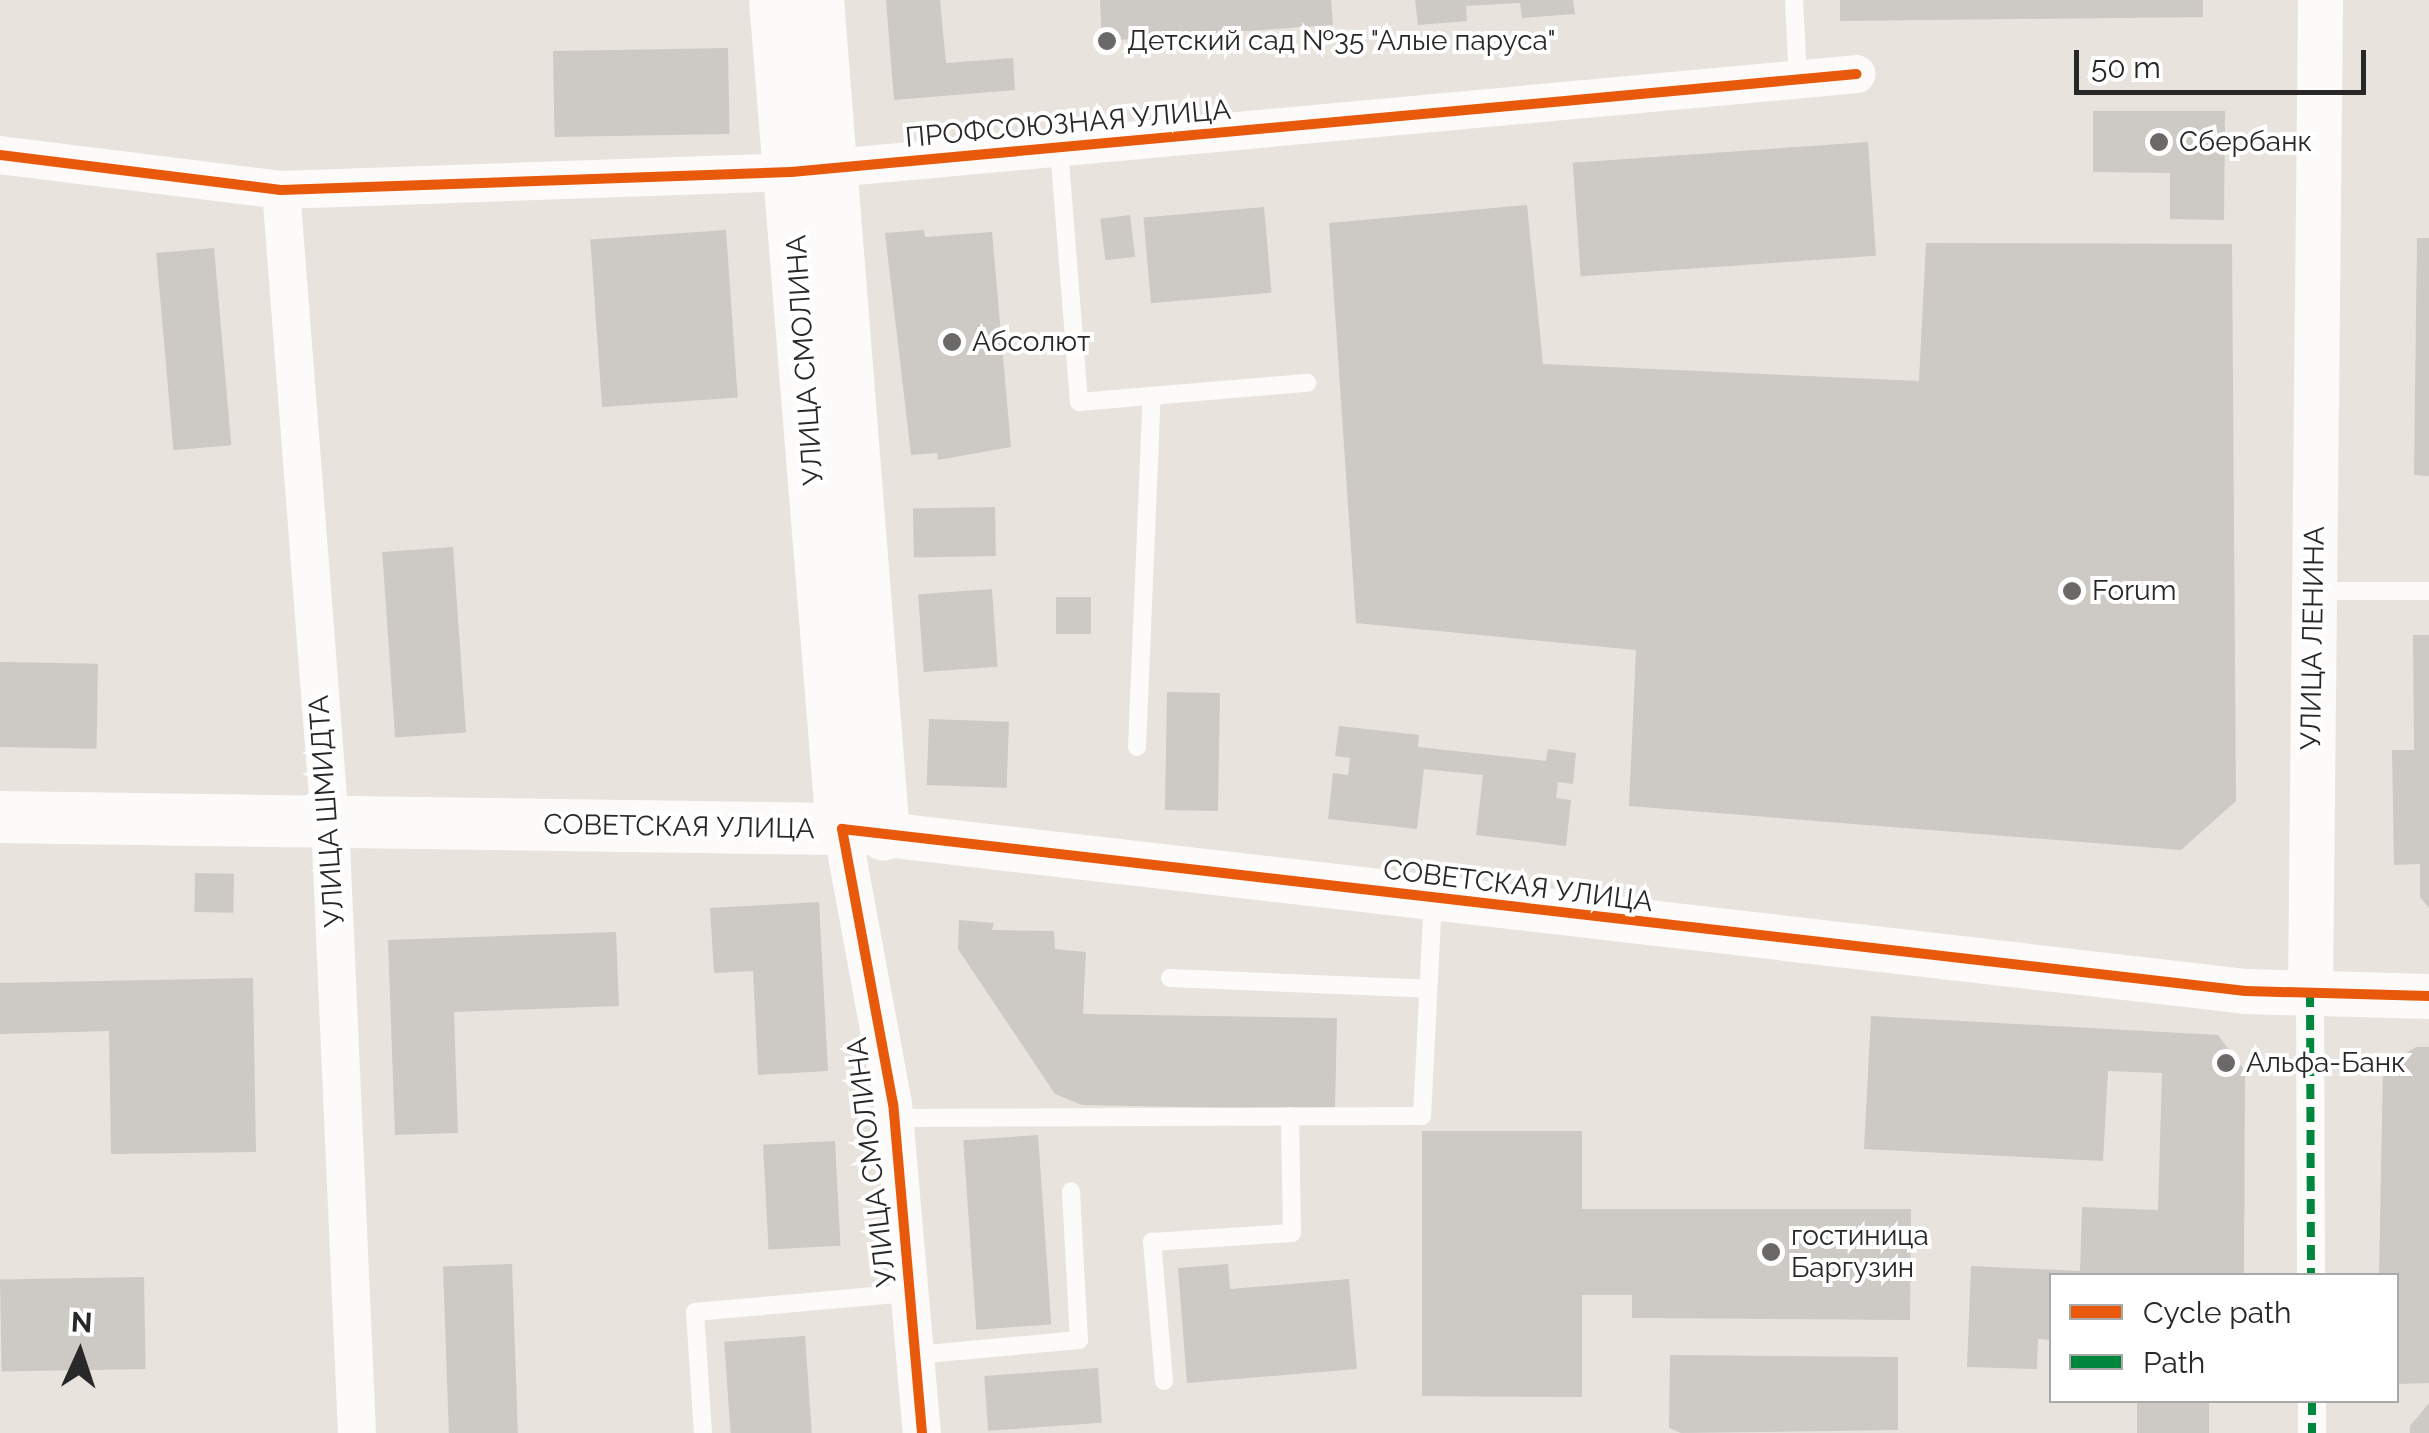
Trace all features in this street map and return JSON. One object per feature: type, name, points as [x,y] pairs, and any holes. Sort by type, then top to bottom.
[{"type":"main road","name":"УЛИЦА СМОЛИНА","points":[[775,0],[811,169],[863,831]]},
{"type":"main road","points":[[811,169],[818,0]]},
{"type":"main road","name":"СОВЕТСКАЯ УЛИЦА","points":[[0,818],[863,831]]},
{"type":"street","name":"УЛИЦА ЛЕНИНА","points":[[2312,1273],[2310,992],[2320,0]]},
{"type":"street","name":"ПРОФСОЮЗНАЯ УЛИЦА","points":[[0,155],[281,190],[811,169],[1857,74]]},
{"type":"street","name":"УЛИЦА ШМИДТА","points":[[281,190],[330,822],[356,1433]]},
{"type":"street","name":"СОВЕТСКАЯ УЛИЦА","points":[[863,831],[1861,950],[2310,992],[2429,996]]},
{"type":"street","name":"УЛИЦА СМОЛИНА","points":[[863,831],[922,1433]]},
{"type":"street","points":[[2312,1403],[2312,1433]]},
{"type":"lane","points":[[1794,0],[1798,79]]},
{"type":"lane","points":[[1059,148],[1079,402],[1307,384]]},
{"type":"lane","points":[[1136,747],[1152,396]]},
{"type":"lane","points":[[2314,591],[2429,592]]},
{"type":"lane","points":[[894,1118],[1422,1116],[1433,898]]},
{"type":"lane","points":[[1170,978],[1428,989]]},
{"type":"lane","points":[[1164,1381],[1152,1242],[1292,1233],[1290,1116]]},
{"type":"lane","points":[[915,1354],[1079,1340],[1071,1191]]},
{"type":"lane","points":[[702,1433],[695,1312],[910,1294]]},
{"type":"building","points":[[886,0],[940,0],[946,63],[1013,58],[1015,90],[894,100]]},
{"type":"building","points":[[1100,0],[1331,0],[1333,25],[1102,41]]},
{"type":"building","points":[[1415,0],[1573,0],[1575,14],[1522,18],[1520,3],[1466,6],[1467,21],[1418,25]]},
{"type":"building","points":[[1840,0],[2203,0],[2203,17],[1840,21]]},
{"type":"building","points":[[728,48],[730,134],[555,137],[553,51]]},
{"type":"building","name":"Сбербанк","points":[[2093,111],[2225,111],[2224,220],[2170,219],[2170,173],[2093,172]]},
{"type":"building","points":[[1868,142],[1876,256],[1581,276],[1573,163]]},
{"type":"building","points":[[1527,205],[1543,364],[1919,381],[1926,243],[2232,244],[2236,801],[2181,850],[1629,806],[1636,650],[1356,623],[1329,223]]},
{"type":"building","points":[[1264,207],[1271,293],[1151,303],[1143,218]]},
{"type":"building","points":[[1130,215],[1135,257],[1105,260],[1100,219]]},
{"type":"building","points":[[726,230],[738,398],[602,407],[590,239]]},
{"type":"building","points":[[924,230],[925,237],[992,232],[1011,447],[938,460],[937,453],[911,455],[885,233]]},
{"type":"building","points":[[2417,238],[2429,238],[2429,476],[2414,475]]},
{"type":"building","points":[[214,248],[231,445],[173,450],[156,253]]},
{"type":"building","points":[[995,507],[996,556],[914,557],[913,508]]},
{"type":"building","points":[[453,547],[466,733],[395,737],[382,552]]},
{"type":"building","points":[[992,589],[997,667],[924,672],[918,594]]},
{"type":"building","points":[[1056,597],[1091,597],[1091,634],[1056,634]]},
{"type":"building","points":[[2413,635],[2429,635],[2429,908],[2420,897],[2420,864],[2394,865],[2392,750],[2414,750]]},
{"type":"building","points":[[0,662],[98,664],[97,749],[0,747]]},
{"type":"building","points":[[1167,692],[1220,693],[1218,811],[1165,810]]},
{"type":"building","points":[[929,719],[1009,722],[1007,788],[927,785]]},
{"type":"building","points":[[1339,726],[1419,735],[1418,747],[1546,761],[1548,749],[1576,753],[1573,784],[1558,782],[1556,798],[1571,800],[1566,846],[1476,835],[1483,775],[1424,769],[1417,829],[1328,819],[1333,773],[1348,775],[1350,758],[1335,756]]},
{"type":"building","points":[[195,873],[234,874],[233,913],[194,912]]},
{"type":"building","points":[[819,902],[828,1071],[758,1075],[753,971],[714,973],[710,908]]},
{"type":"building","points":[[959,920],[994,923],[992,930],[1054,931],[1055,949],[1086,952],[1083,1014],[1337,1018],[1335,1110],[1082,1105],[1055,1094],[958,949]]},
{"type":"building","points":[[616,932],[619,1006],[454,1012],[458,1133],[395,1135],[388,940]]},
{"type":"building","points":[[253,978],[256,1152],[111,1154],[109,1031],[0,1034],[0,983]]},
{"type":"building","points":[[1871,1016],[2218,1035],[2245,1071],[2244,1273],[2049,1273],[2049,1340],[2038,1339],[2037,1369],[1967,1367],[1971,1266],[2080,1271],[2082,1207],[2158,1210],[2162,1073],[2108,1071],[2103,1161],[1864,1149]]},
{"type":"building","points":[[2416,1047],[2429,1047],[2429,1383],[2399,1384],[2399,1273],[2379,1273],[2383,1067]]},
{"type":"building","points":[[1422,1131],[1582,1131],[1582,1209],[1911,1209],[1910,1320],[1632,1318],[1632,1295],[1582,1295],[1582,1397],[1422,1396]]},
{"type":"building","points":[[1038,1135],[1051,1325],[976,1330],[963,1140]]},
{"type":"building","points":[[835,1141],[840,1246],[769,1250],[763,1145]]},
{"type":"building","points":[[512,1264],[518,1433],[449,1433],[443,1266]]},
{"type":"building","points":[[1228,1264],[1230,1289],[1349,1279],[1357,1369],[1187,1383],[1178,1268]]},
{"type":"building","points":[[144,1277],[146,1369],[2,1371],[0,1280]]},
{"type":"building","points":[[805,1336],[812,1433],[731,1433],[724,1342]]},
{"type":"building","points":[[1670,1355],[1898,1357],[1898,1430],[1681,1433],[1669,1428]]},
{"type":"building","points":[[1098,1368],[1102,1423],[988,1431],[984,1376]]},
{"type":"building","points":[[2137,1403],[2209,1403],[2209,1433],[2137,1433]]},
{"type":"building","points":[[2429,1403],[2429,1433],[2410,1433],[2410,1426]]},
{"type":"marked path","points":[[2310,992],[2311,1273]]},
{"type":"marked path","points":[[2312,1403],[2312,1433]]},
{"type":"cycle path","points":[[0,155],[281,190],[791,172],[1857,74]]},
{"type":"cycle path","points":[[922,1433],[893,1104],[842,829],[2246,991],[2429,996]]},
{"type":"place","name":"Детский сад №35 \"Алые паруса\"","points":[[1107,41]]},
{"type":"place","name":"Сбербанк","points":[[2159,142]]},
{"type":"place","name":"Абсолют","points":[[952,342]]},
{"type":"place","name":"Forum","points":[[2072,591]]},
{"type":"place","name":"Альфа-Банк","points":[[2226,1063]]},
{"type":"place","name":"гостиница Баргузин","points":[[1771,1252]]}]
